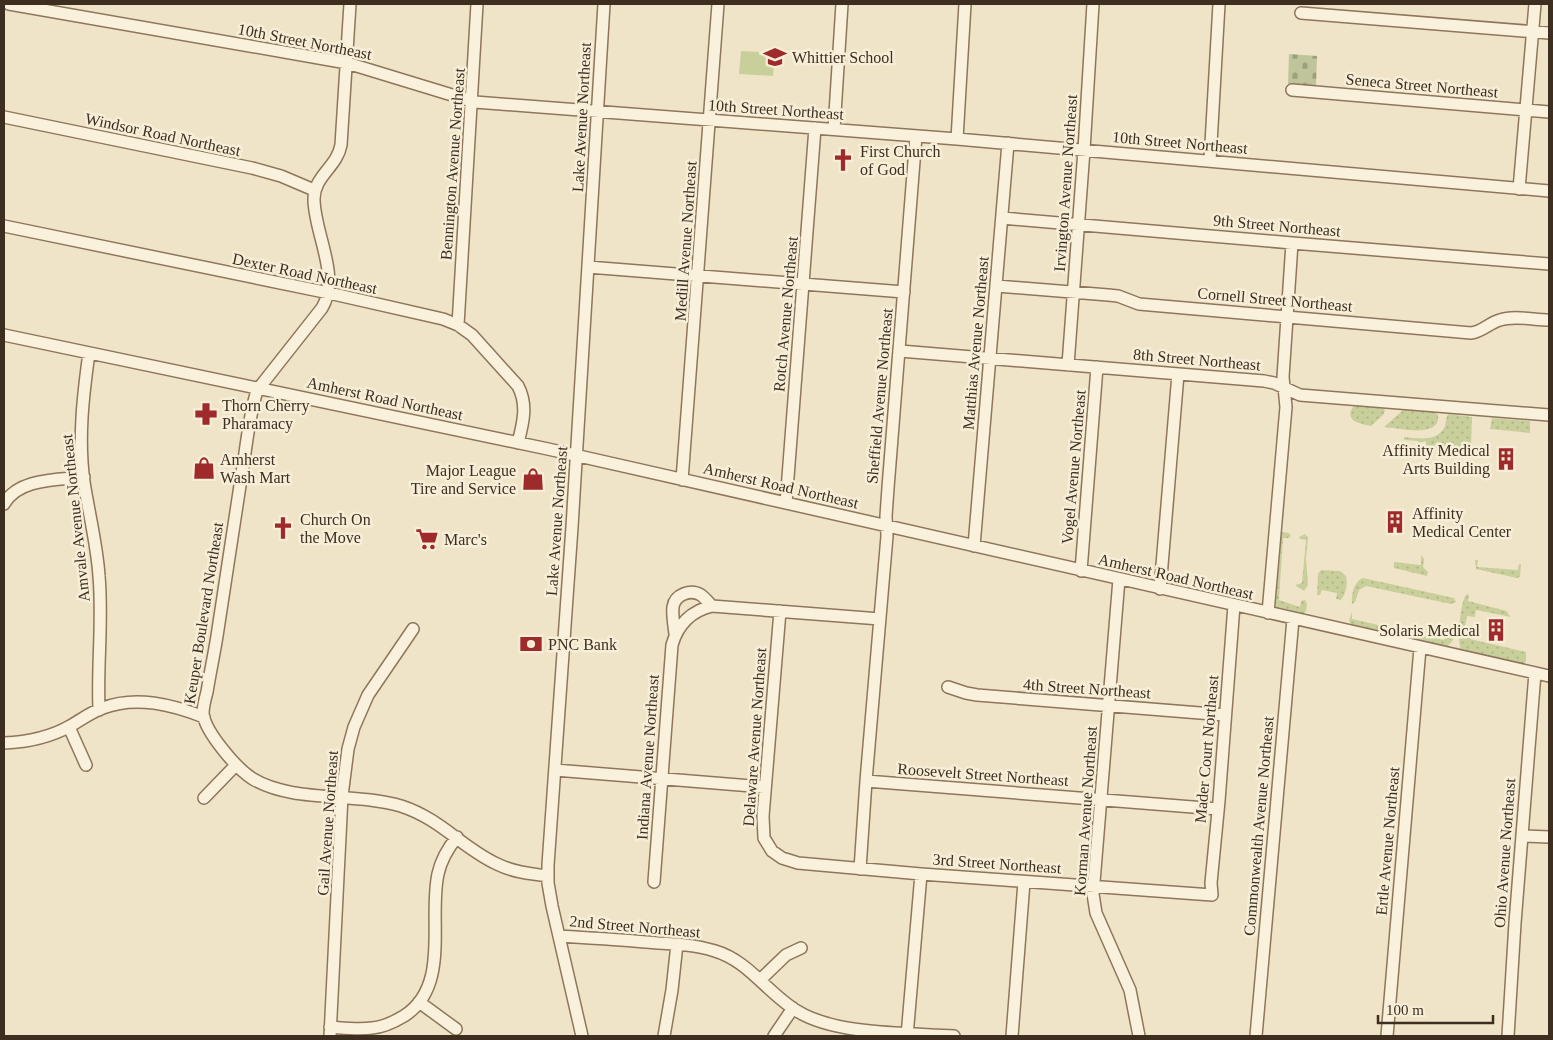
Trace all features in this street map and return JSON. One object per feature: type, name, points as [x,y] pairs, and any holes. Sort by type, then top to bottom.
[{"type":"street","name":"10th Street Northeast","points":[[9,4],[347,63],[472,101],[1008,143],[1549,191]]},
{"type":"street","points":[[259,388],[322,308],[329,293],[329,277],[314,204],[314,190],[319,179],[337,159],[340,152],[350,4]]},
{"type":"street","name":"Bennington Avenue Northeast","points":[[458,326],[478,4]]},
{"type":"street","name":"Lake Avenue Northeast","points":[[582,1036],[559,936],[548,876],[577,456],[604,4]]},
{"type":"street","name":"Medill Avenue Northeast","points":[[682,480],[699,276],[718,4]]},
{"type":"street","points":[[834,129],[842,4]]},
{"type":"street","points":[[957,139],[965,4]]},
{"type":"street","name":"Irvington Avenue Northeast","points":[[1068,365],[1093,4]]},
{"type":"street","points":[[1210,161],[1219,4]]},
{"type":"street","points":[[1518,189],[1535,4]]},
{"type":"street","points":[[1301,13],[1549,33]]},
{"type":"street","name":"Seneca Street Northeast","points":[[1292,90],[1549,112]]},
{"type":"street","name":"Windsor Road Northeast","points":[[4,117],[252,168],[281,176],[314,190]]},
{"type":"street","name":"Rotch Avenue Northeast","points":[[786,503],[815,128]]},
{"type":"street","name":"Sheffield Avenue Northeast","points":[[860,869],[916,136]]},
{"type":"street","name":"Matthias Avenue Northeast","points":[[974,546],[1008,143]]},
{"type":"street","name":"9th Street Northeast","points":[[1002,218],[1292,244],[1549,264]]},
{"type":"street","name":"Dexter Road Northeast","points":[[4,226],[329,293],[433,316],[458,326],[472,335],[512,378],[522,395],[524,402],[523,420],[518,443]]},
{"type":"street","points":[[1268,613],[1286,408],[1283,377],[1292,244]]},
{"type":"street","points":[[588,267],[904,292]]},
{"type":"street","name":"Cornell Street Northeast","points":[[997,286],[1118,296],[1139,304],[1471,333],[1479,332],[1507,318],[1549,320]]},
{"type":"street","name":"Amherst Road Northeast","points":[[4,335],[577,456],[1549,676]]},
{"type":"street","name":"8th Street Northeast","points":[[900,351],[1264,381],[1274,383],[1300,395],[1549,415]]},
{"type":"street","name":"Amvale Avenue Northeast","points":[[89,353],[84,387],[82,426],[84,478],[100,589],[101,615],[97,674],[99,710]]},
{"type":"street","name":"Vogel Avenue Northeast","points":[[1081,571],[1098,367]]},
{"type":"street","points":[[1160,589],[1178,374]]},
{"type":"street","name":"Keuper Boulevard Northeast","points":[[259,388],[254,402],[204,705],[204,717],[223,750],[236,765],[252,778],[268,787],[300,794],[366,799],[406,808],[433,820],[482,856],[505,868],[548,876]]},
{"type":"street","points":[[4,504],[13,493],[23,487],[84,478]]},
{"type":"street","name":"Korman Avenue Northeast","points":[[1119,580],[1093,887],[1096,913],[1130,990],[1139,1036]]},
{"type":"street","name":"Indiana Avenue Northeast","points":[[654,882],[672,645],[675,634],[673,608],[679,597],[686,593],[695,593],[702,596],[712,606]]},
{"type":"street","name":"Mader Court Northeast","points":[[1212,896],[1211,883],[1234,605]]},
{"type":"street","points":[[675,634],[687,617],[712,606],[880,619]]},
{"type":"street","name":"Delaware Avenue Northeast","points":[[780,611],[762,829],[766,843],[772,851],[782,858],[793,862],[810,864]]},
{"type":"street","name":"Commonwealth Avenue Northeast","points":[[1256,1036],[1293,619]]},
{"type":"street","name":"Gail Avenue Northeast","points":[[330,1032],[342,796],[348,748],[362,707],[377,681],[397,655],[413,629]]},
{"type":"street","name":"Ertle Avenue Northeast","points":[[1387,1036],[1420,648]]},
{"type":"street","name":"Ohio Avenue Northeast","points":[[1508,1036],[1535,673]]},
{"type":"street","name":"4th Street Northeast","points":[[948,687],[966,694],[1225,715]]},
{"type":"street","points":[[4,743],[34,740],[47,736],[69,727],[99,710],[123,703],[143,702],[172,707],[204,717]]},
{"type":"street","points":[[69,727],[86,765]]},
{"type":"street","points":[[204,798],[236,765]]},
{"type":"street","points":[[555,770],[765,787]]},
{"type":"street","name":"Roosevelt Street Northeast","points":[[866,781],[1218,809]]},
{"type":"street","points":[[1522,836],[1549,837]]},
{"type":"street","points":[[330,1032],[380,1027],[402,1017],[420,1002],[429,986],[433,968],[438,874],[446,853],[457,837]]},
{"type":"street","name":"3rd Street Northeast","points":[[810,864],[1212,896]]},
{"type":"street","points":[[907,1034],[921,874]]},
{"type":"street","points":[[1012,1036],[1024,882]]},
{"type":"street","name":"2nd Street Northeast","points":[[559,936],[677,944],[704,948],[722,953],[742,964],[780,999],[808,1017],[830,1025],[907,1034],[954,1036]]},
{"type":"street","points":[[664,1036],[677,944]]},
{"type":"street","points":[[760,980],[786,955],[801,948]]},
{"type":"street","points":[[420,1002],[456,1029]]},
{"type":"street","points":[[774,1036],[793,1008]]},
{"type":"green space","points":[[741,51],[775,53],[773,76],[739,74]]},
{"type":"green space","points":[[1289,54],[1317,56],[1316,86],[1288,85]]},
{"type":"green space","points":[[1353,407],[1385,408],[1384,414],[1371,426],[1362,424],[1350,416]]},
{"type":"green space","points":[[1403,410],[1435,412],[1438,415],[1437,422],[1433,427],[1426,430],[1384,427]]},
{"type":"green space","points":[[1448,414],[1472,417],[1469,457],[1450,455],[1450,452],[1439,451],[1439,448],[1426,447],[1426,441],[1418,443],[1418,441],[1404,440],[1404,437],[1427,438],[1437,435],[1445,426]]},
{"type":"green space","points":[[1492,418],[1530,421],[1530,433],[1490,429]]},
{"type":"green space","points":[[1281,532],[1289,533],[1291,536],[1283,538],[1279,600],[1300,607],[1301,601],[1305,600],[1307,604],[1306,611],[1303,614],[1275,607]]},
{"type":"green space","points":[[1305,534],[1308,538],[1306,559],[1308,585],[1304,591],[1295,585],[1302,583],[1306,540],[1299,537]]},
{"type":"green space","points":[[1421,555],[1424,559],[1423,567],[1428,572],[1427,576],[1394,568],[1394,562],[1421,565]]},
{"type":"green space","points":[[1475,560],[1478,560],[1477,567],[1518,570],[1519,564],[1521,564],[1520,577],[1517,578],[1476,569]]},
{"type":"green space","points":[[1321,570],[1340,571],[1346,576],[1346,588],[1341,600],[1336,599],[1337,593],[1322,590],[1320,595],[1317,595],[1318,574]]},
{"type":"green space","points":[[1363,578],[1454,598],[1456,602],[1451,604],[1366,586],[1359,590],[1355,602],[1352,604],[1354,589],[1357,582]]},
{"type":"green space","points":[[1467,594],[1469,595],[1468,601],[1507,611],[1511,617],[1476,610],[1475,617],[1467,616],[1465,626],[1472,628],[1470,639],[1526,652],[1526,661],[1523,664],[1461,650],[1459,639],[1460,621]]},
{"type":"green space","points":[[1352,612],[1352,619],[1444,640],[1447,633],[1453,635],[1453,640],[1447,647],[1351,625],[1349,620]]},
{"type":"place","name":"Whittier School","points":[[775,57]]},
{"type":"place","name":"First Church of God","points":[[843,160]]},
{"type":"place","name":"Thorn Cherry Pharamacy","points":[[206,414]]},
{"type":"place","name":"Affinity Medical Arts Building","points":[[1506,459]]},
{"type":"place","name":"Amherst Wash Mart","points":[[204,468]]},
{"type":"place","name":"Major League Tire and Service","points":[[533,479]]},
{"type":"place","name":"Affinity Medical Center","points":[[1395,522]]},
{"type":"place","name":"Church On the Move","points":[[283,528]]},
{"type":"place","name":"Marc's","points":[[427,539]]},
{"type":"place","name":"Solaris Medical","points":[[1496,630]]},
{"type":"place","name":"PNC Bank","points":[[531,644]]}]
